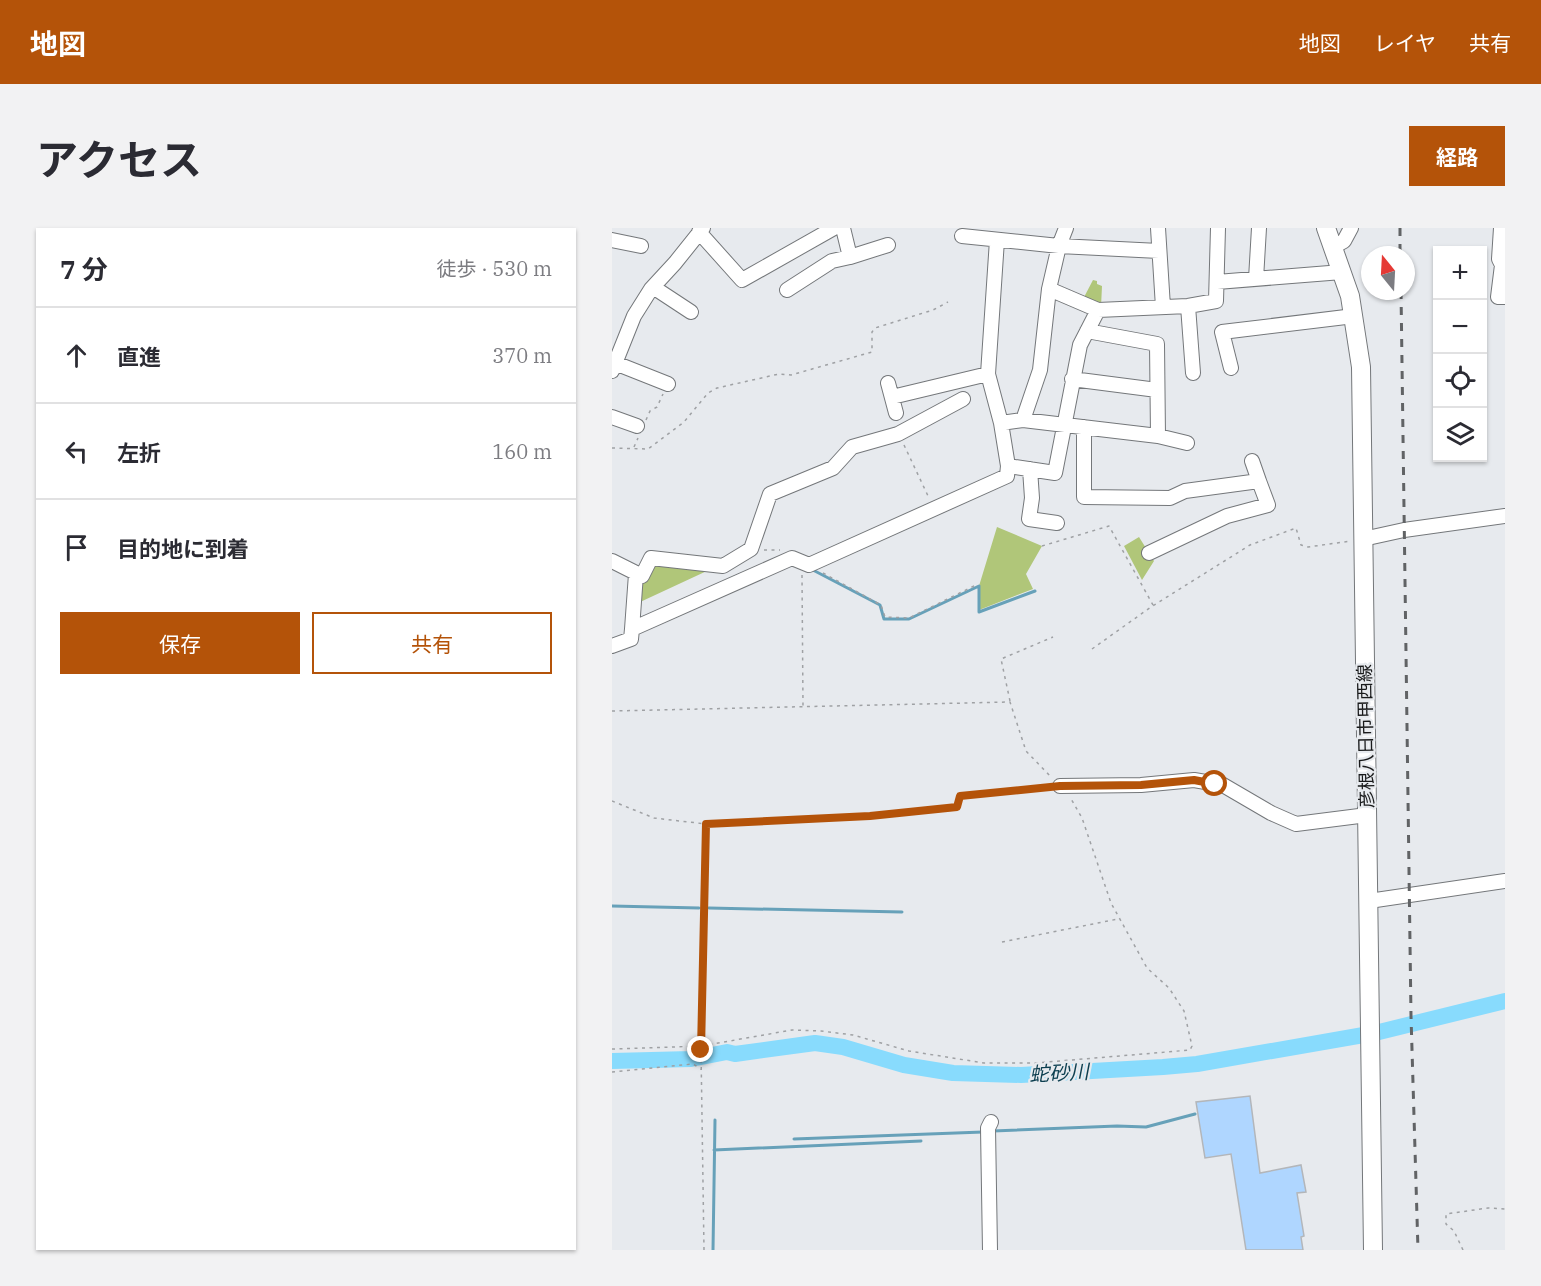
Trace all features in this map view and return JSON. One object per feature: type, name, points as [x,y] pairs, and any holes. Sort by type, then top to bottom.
[{"type":"main road","name":"彦根八日市甲西線","points":[[1326,228],[1354,315],[1361,367],[1373,1250]]},
{"type":"street","points":[[668,384],[614,367],[634,316],[653,286],[701,230],[742,280],[834,228]]},
{"type":"street","points":[[843,228],[850,256]]},
{"type":"street","points":[[1023,420],[1040,370],[1049,289],[1059,246],[1066,228]]},
{"type":"street","points":[[1158,228],[1163,307]]},
{"type":"street","points":[[1049,289],[1098,310],[1188,306],[1216,302],[1218,228]]},
{"type":"street","points":[[1256,279],[1259,228]]},
{"type":"street","points":[[1333,247],[1344,241],[1351,228]]},
{"type":"street","points":[[1501,228],[1499,259],[1502,265],[1498,297],[1505,297]]},
{"type":"street","points":[[962,236],[1059,246],[1159,250]]},
{"type":"street","points":[[612,240],[641,246]]},
{"type":"street","points":[[632,629],[934,508],[1007,476],[1008,466],[1001,423],[988,374],[997,240]]},
{"type":"street","points":[[788,290],[832,261],[888,245]]},
{"type":"street","points":[[1217,282],[1342,272]]},
{"type":"street","points":[[653,286],[691,312]]},
{"type":"street","points":[[1188,306],[1193,373]]},
{"type":"street","points":[[1008,466],[1054,473],[1080,345],[1098,310]]},
{"type":"street","points":[[1231,368],[1222,332],[1354,315]]},
{"type":"street","points":[[1088,331],[1157,344],[1158,436]]},
{"type":"street","points":[[896,413],[890,390],[988,374]]},
{"type":"street","points":[[1072,380],[1157,390]]},
{"type":"street","points":[[612,561],[642,576],[651,558],[723,566],[751,549],[770,494],[833,468],[852,447],[898,434],[963,399]]},
{"type":"street","points":[[612,417],[642,425]]},
{"type":"street","points":[[1001,423],[1023,420],[1158,436],[1187,443]]},
{"type":"street","points":[[1084,427],[1084,496],[1170,498],[1185,491],[1259,481]]},
{"type":"street","points":[[1149,553],[1227,516],[1268,506],[1252,461]]},
{"type":"street","points":[[1030,470],[1032,498],[1029,519],[1057,523]]},
{"type":"street","points":[[1364,539],[1404,530],[1505,516]]},
{"type":"street","points":[[612,646],[631,639],[636,574]]},
{"type":"street","points":[[1060,786],[1120,786],[1194,780],[1223,785],[1271,813],[1296,824],[1367,815]]},
{"type":"street","points":[[1369,901],[1505,881]]},
{"type":"street","points":[[990,1129],[990,1250]]},
{"type":"path","points":[[612,448],[648,449],[684,422],[708,393],[717,388],[779,375],[791,375],[872,352],[872,333],[875,328],[933,310],[948,302]]},
{"type":"path","points":[[634,448],[642,425],[650,411],[657,407],[668,384]]},
{"type":"path","points":[[898,434],[934,508]]},
{"type":"path","points":[[1042,546],[1109,526],[1153,606]]},
{"type":"path","points":[[1092,649],[1153,606],[1250,545],[1296,528],[1301,545],[1308,547],[1364,539]]},
{"type":"path","points":[[751,549],[782,550],[881,605],[885,617],[909,618],[978,584]]},
{"type":"path","points":[[801,561],[803,706]]},
{"type":"path","points":[[612,1049],[701,1048],[792,1030],[853,1035],[909,1051],[984,1063],[1035,1064],[1190,1050],[1192,1046],[1184,1011],[1169,987],[1147,968],[1119,919],[1111,903],[1074,800],[1026,751],[1010,702],[1001,659],[1053,638]]},
{"type":"path","points":[[612,711],[1010,702]]},
{"type":"path","points":[[612,801],[654,818],[706,824],[870,816],[957,807],[960,796],[1060,786]]},
{"type":"path","points":[[705,1250],[701,1048],[706,824]]},
{"type":"path","points":[[1002,942],[1119,919]]},
{"type":"path","points":[[612,1072],[693,1065],[702,1070]]},
{"type":"path","points":[[1462,1250],[1454,1232],[1446,1224],[1446,1214],[1488,1208],[1505,1209]]},
{"type":"green space","points":[[1093,280],[1102,286],[1101,307],[1082,301]]},
{"type":"green space","points":[[997,527],[1042,546],[1026,574],[1033,589],[979,610],[979,586]]},
{"type":"green space","points":[[1139,537],[1154,561],[1142,580],[1124,546]]},
{"type":"green space","points":[[651,564],[709,570],[638,603],[639,578]]},
{"type":"building","points":[[1250,1096],[1260,1173],[1301,1165],[1306,1192],[1297,1193],[1304,1236],[1301,1237],[1303,1250],[1246,1250],[1231,1154],[1205,1158],[1196,1102]]},
{"type":"waterway","points":[[811,569],[880,605],[884,619],[909,619],[979,586],[979,612],[1035,591]]},
{"type":"waterway","points":[[612,906],[699,908]]},
{"type":"waterway","points":[[709,908],[902,912]]},
{"type":"waterway","name":"蛇砂川","points":[[612,1061],[691,1059],[727,1052],[735,1054],[815,1043],[843,1047],[904,1065],[953,1073],[1021,1075],[1163,1067],[1197,1064],[1375,1033],[1505,1001]]},
{"type":"waterway","points":[[993,1131],[1146,1127],[1195,1114]]},
{"type":"waterway","points":[[713,1250],[715,1120]]},
{"type":"waterway","points":[[794,1139],[983,1132]]},
{"type":"waterway","points":[[714,1150],[921,1141]]},
{"type":"railway","points":[[1400,228],[1400,246]]},
{"type":"railway","points":[[1401,300],[1411,1016],[1418,1250]]},
{"type":"route","points":[[701,1050],[706,824],[870,816],[957,807],[960,796],[1060,786],[1141,785],[1194,780],[1215,784]]}]
